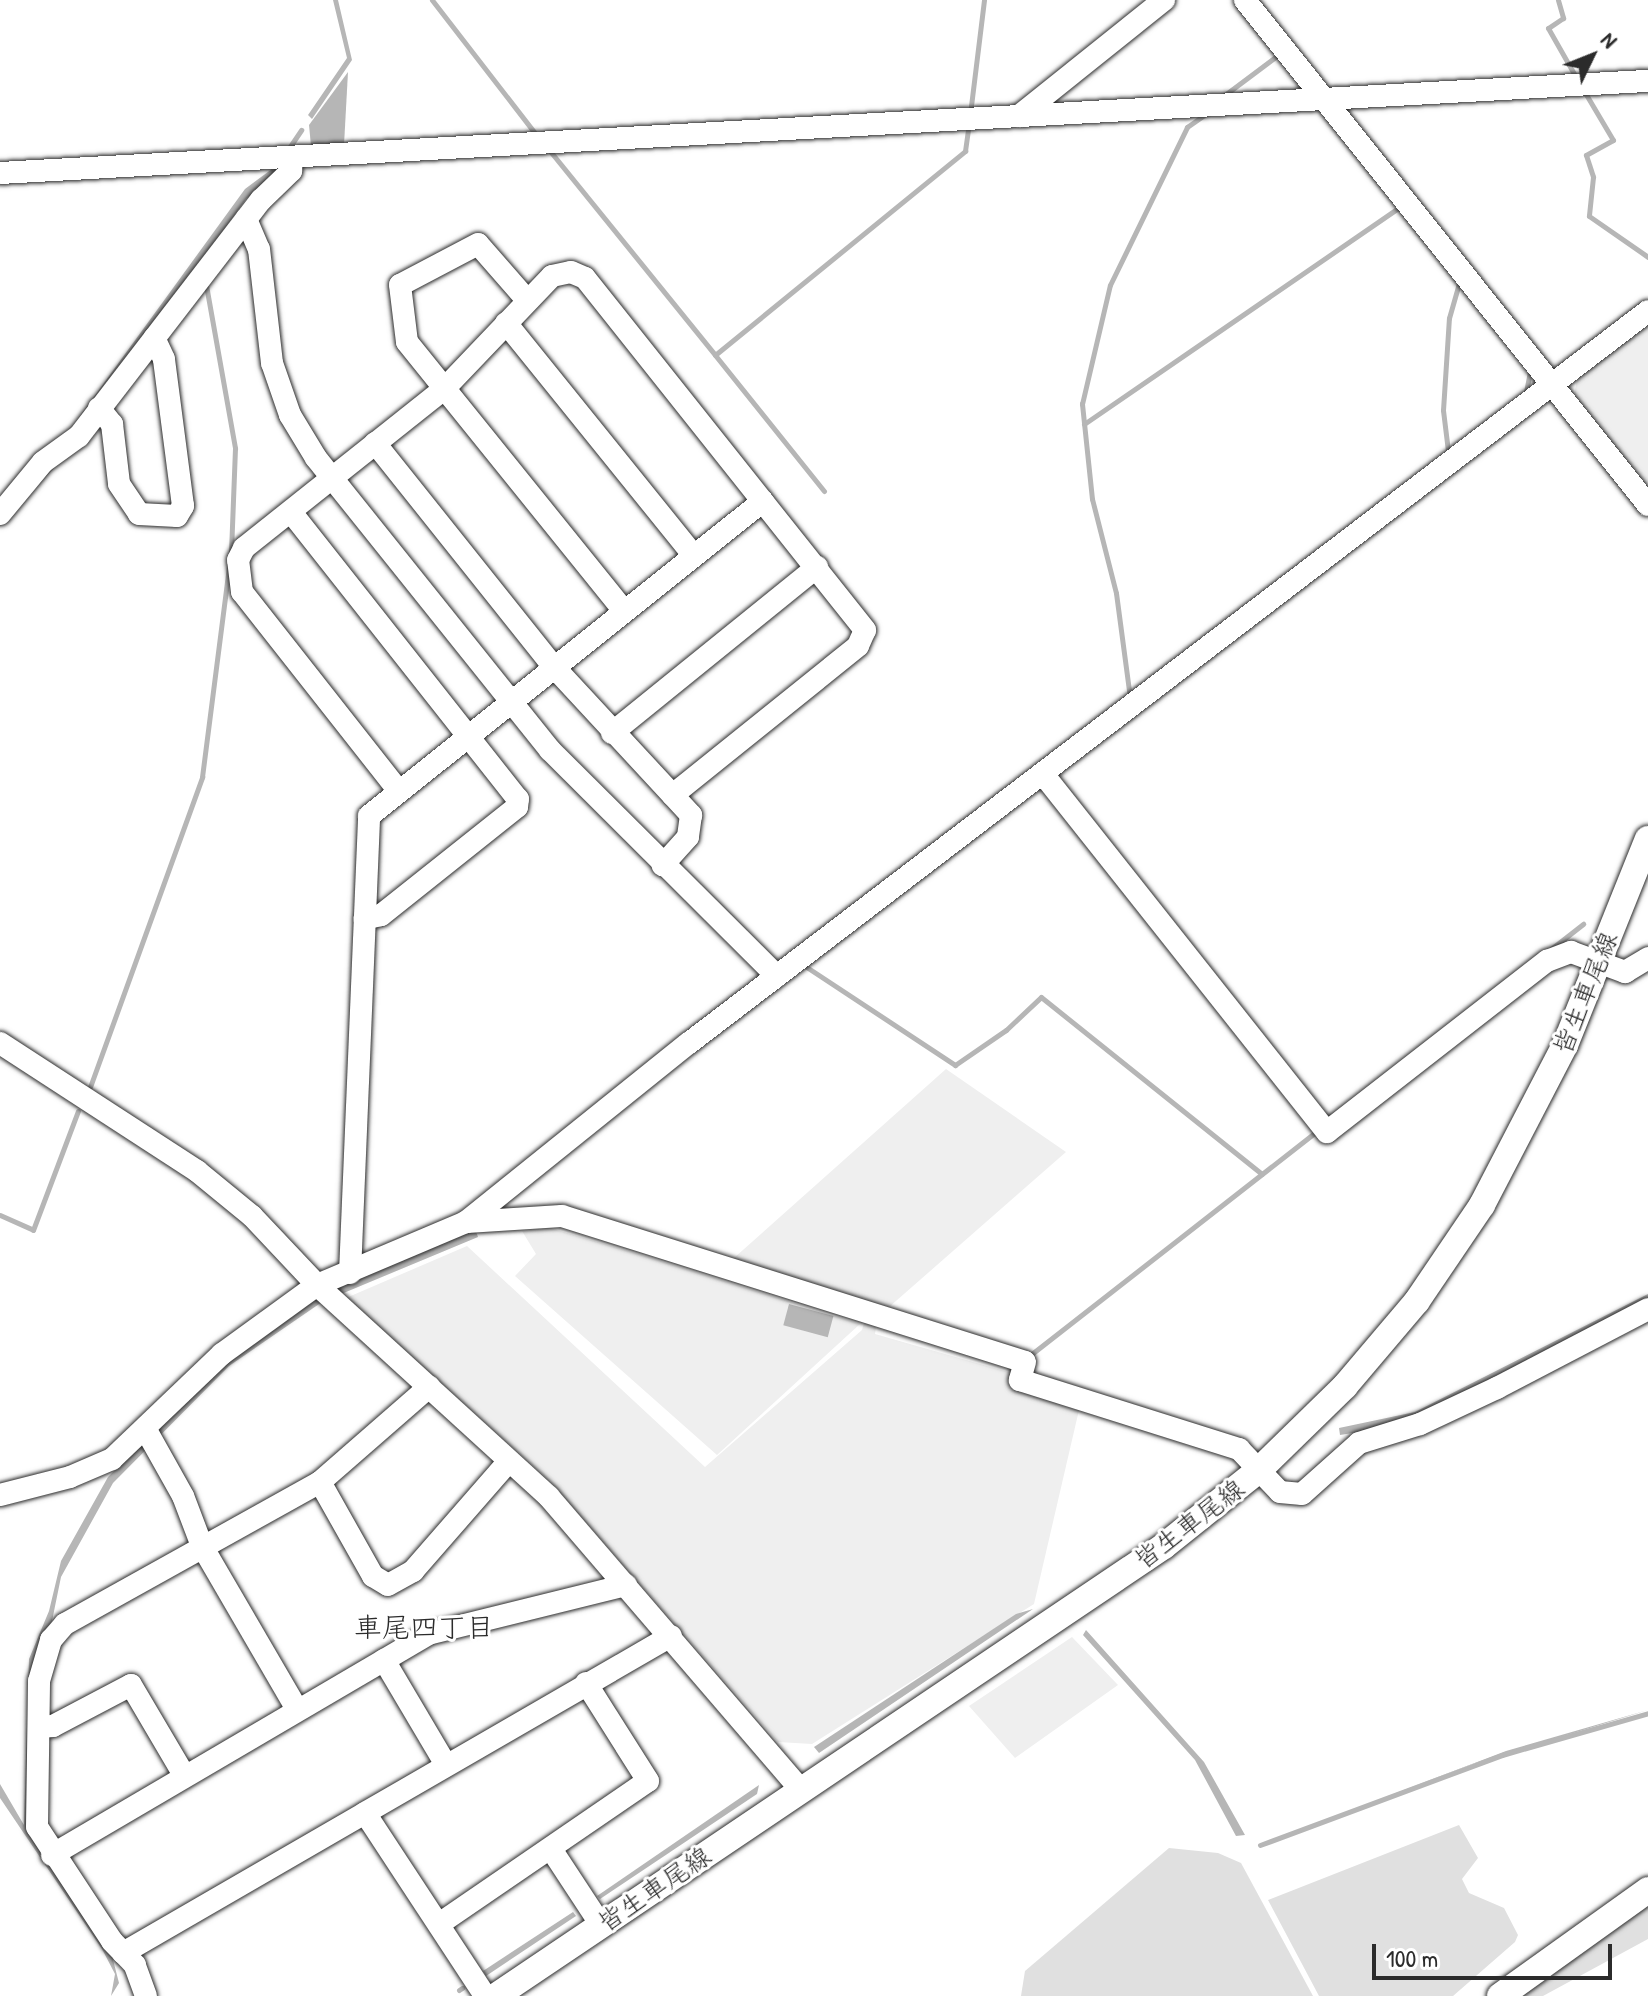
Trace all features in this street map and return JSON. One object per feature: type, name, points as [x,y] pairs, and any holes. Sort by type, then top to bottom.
[{"type":"main road","name":"皆生車尾線","points":[[496,1996],[1164,1546],[1259,1470],[1345,1386],[1417,1301],[1482,1205],[1536,1105],[1648,839]]},
{"type":"main road","points":[[1500,1996],[1648,1890]]},
{"type":"street","points":[[1019,116],[1164,0]]},
{"type":"street","points":[[1245,0],[1554,383],[1648,505]]},
{"type":"street","points":[[0,173],[1648,81]]},
{"type":"street","points":[[0,514],[99,408],[246,219],[291,171],[292,158]]},
{"type":"street","points":[[246,219],[259,249],[272,363],[281,394],[300,435],[332,480],[583,785],[777,976]]},
{"type":"street","points":[[527,300],[478,244],[400,285],[407,342],[624,611]]},
{"type":"street","points":[[398,790],[238,583],[238,560],[244,548],[445,388],[552,276],[571,272],[585,278],[862,622],[864,639],[673,795]]},
{"type":"street","points":[[0,1495],[70,1477],[112,1459],[146,1430],[222,1354],[317,1285],[466,1222],[777,976],[1648,311]]},
{"type":"street","points":[[506,323],[694,556]]},
{"type":"street","points":[[99,408],[112,424],[119,484],[139,514],[177,516],[183,506],[164,359],[154,338]]},
{"type":"street","points":[[375,443],[554,667],[612,733],[673,795],[693,823],[688,837],[663,865]]},
{"type":"street","points":[[350,1273],[369,816],[763,501]]},
{"type":"street","points":[[291,512],[518,799],[517,807],[381,915],[364,919]]},
{"type":"street","points":[[612,733],[817,567]]},
{"type":"street","points":[[1043,774],[1327,1132],[1547,961],[1571,952],[1625,972],[1648,958]]},
{"type":"street","points":[[0,1043],[223,1190],[334,1302],[549,1497],[801,1790]]},
{"type":"street","points":[[466,1222],[534,1215],[580,1221],[1025,1362],[1020,1380],[1239,1449],[1280,1492],[1302,1494],[1359,1443],[1420,1424],[1648,1309]]},
{"type":"street","points":[[146,1996],[135,1965],[52,1855],[37,1827],[34,1805],[40,1727],[40,1667],[56,1632],[202,1546],[320,1482],[429,1387]]},
{"type":"street","points":[[146,1430],[161,1451],[202,1546],[297,1709]]},
{"type":"street","points":[[320,1482],[373,1576],[388,1585],[413,1571],[509,1461]]},
{"type":"street","points":[[52,1855],[428,1634],[626,1585]]},
{"type":"street","points":[[123,1953],[671,1636]]},
{"type":"street","points":[[384,1660],[446,1765]]},
{"type":"street","points":[[439,1924],[648,1781],[586,1683]]},
{"type":"street","points":[[40,1727],[53,1726],[131,1685],[184,1775]]},
{"type":"street","points":[[365,1813],[485,1996]]},
{"type":"street","points":[[551,1849],[601,1925]]},
{"type":"shaded area","points":[[333,0],[338,0],[352,60],[312,119],[308,115],[347,58]]},
{"type":"shaded area","points":[[348,72],[344,145],[311,146],[309,125]]},
{"type":"shaded area","points":[[272,169],[276,175],[246,199],[53,469],[0,526],[245,189]]},
{"type":"shaded area","points":[[1648,317],[1648,491],[1574,396],[1578,374]]},
{"type":"shaded area","points":[[946,1069],[1066,1152],[880,1315],[725,1266]]},
{"type":"shaded area","points":[[550,1228],[860,1324],[717,1455],[515,1276],[536,1254],[522,1231]]},
{"type":"shaded area","points":[[475,1229],[478,1237],[322,1302],[229,1366],[113,1483],[61,1577],[52,1621],[33,1666],[27,1802],[111,1952],[119,1983],[111,1996],[115,1974],[102,1949],[0,1798],[0,1784],[24,1825],[29,1659],[49,1611],[61,1561],[108,1477],[226,1359],[336,1285]]},
{"type":"shaded area","points":[[467,1246],[705,1467],[862,1330],[866,1316],[877,1319],[875,1334],[1015,1374],[1079,1410],[1034,1604],[812,1744],[778,1742],[550,1481],[346,1298]]},
{"type":"shaded area","points":[[1648,1294],[1648,1302],[1489,1386],[1378,1429],[1340,1435],[1339,1428],[1415,1412]]},
{"type":"shaded area","points":[[789,1304],[833,1316],[828,1337],[783,1325]]},
{"type":"shaded area","points":[[1033,1609],[819,1753],[814,1747],[1016,1614]]},
{"type":"shaded area","points":[[1086,1630],[1204,1762],[1245,1835],[1236,1836],[1195,1760],[1083,1635]]},
{"type":"shaded area","points":[[1072,1637],[1118,1685],[1015,1758],[969,1706]]},
{"type":"shaded area","points":[[1648,1710],[1473,1764],[1268,1842],[1506,1751]]},
{"type":"shaded area","points":[[759,1785],[757,1794],[600,1899],[597,1896]]},
{"type":"shaded area","points":[[1459,1825],[1478,1858],[1462,1879],[1469,1893],[1504,1908],[1518,1935],[1515,1942],[1453,1996],[1319,1996],[1268,1900]]},
{"type":"shaded area","points":[[1169,1848],[1218,1853],[1241,1863],[1313,1996],[1021,1996],[1025,1971]]},
{"type":"shaded area","points":[[1648,1899],[1648,1939],[1543,1996],[1513,1996]]},
{"type":"shaded area","points":[[573,1912],[576,1916],[486,1976],[483,1971]]},
{"type":"waterway","points":[[432,0],[538,137]]},
{"type":"waterway","points":[[970,114],[984,0]]},
{"type":"waterway","points":[[1558,0],[1563,18],[1548,28],[1577,79]]},
{"type":"waterway","points":[[1222,97],[1278,55]]},
{"type":"waterway","points":[[1584,91],[1613,140],[1586,155],[1593,177],[1589,216],[1648,257]]},
{"type":"waterway","points":[[1130,698],[1116,593],[1092,499],[1082,404],[1110,285],[1187,127],[1204,115]]},
{"type":"waterway","points":[[824,491],[715,355],[965,151],[969,124]]},
{"type":"waterway","points":[[289,148],[301,130]]},
{"type":"waterway","points":[[550,151],[715,355]]},
{"type":"waterway","points":[[1084,424],[1401,206]]},
{"type":"waterway","points":[[1448,451],[1443,410],[1449,318],[1460,280]]},
{"type":"waterway","points":[[206,285],[235,448],[231,552]]},
{"type":"waterway","points":[[1526,392],[1530,371]]},
{"type":"waterway","points":[[90,1087],[202,777],[229,566]]},
{"type":"waterway","points":[[1551,949],[1583,924]]},
{"type":"waterway","points":[[805,966],[955,1065],[1006,1030],[1041,997],[1262,1174]]},
{"type":"waterway","points":[[0,1215],[33,1230],[78,1111]]},
{"type":"waterway","points":[[1029,1356],[1317,1131]]},
{"type":"waterway","points":[[1260,1845],[1502,1755],[1648,1713]]},
{"type":"district","name":"車尾四丁目","points":[[424,1627]]}]
